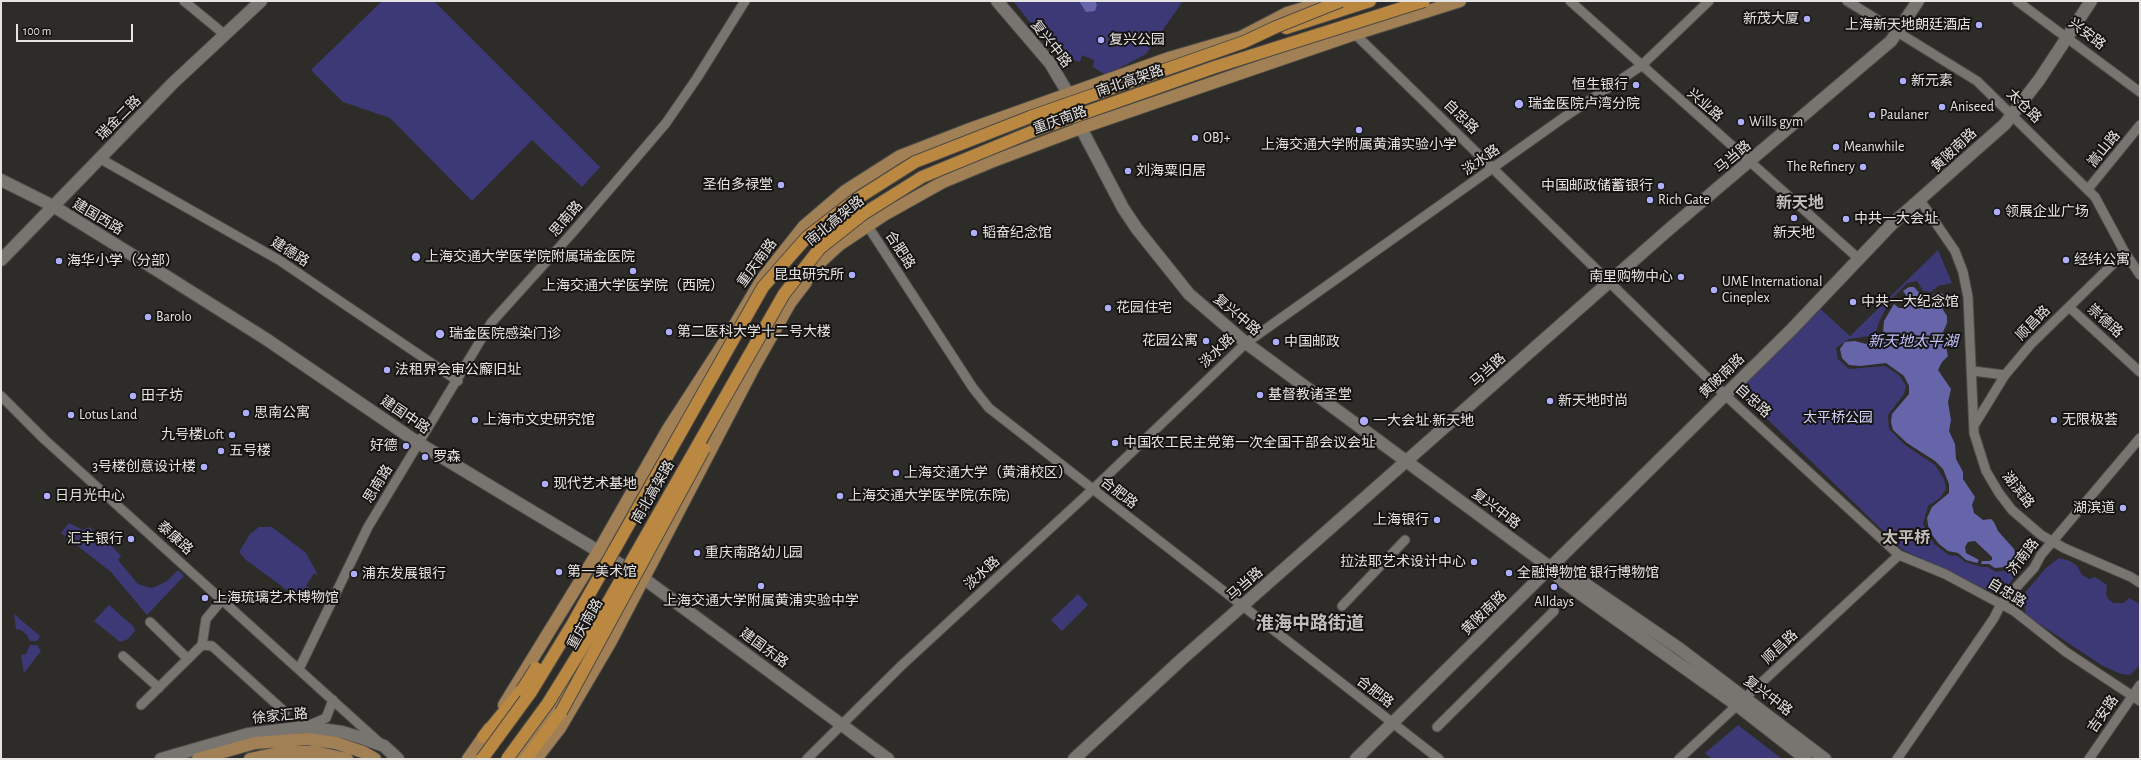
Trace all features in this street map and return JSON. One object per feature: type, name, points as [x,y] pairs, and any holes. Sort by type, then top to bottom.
[{"type":"highway","points":[[1243,40],[1341,1]]},
{"type":"highway","name":"南北高架路","points":[[482,759],[531,692],[561,642],[763,287],[807,237],[855,200],[915,162],[1030,117],[1243,40],[1370,1]]},
{"type":"highway","name":"南北高架路","points":[[507,759],[548,703],[579,653],[784,294],[820,248],[863,214],[922,177],[1036,130],[1215,67],[1424,1]]},
{"type":"highway","points":[[526,759],[561,712],[701,454],[732,383]]},
{"type":"highway","points":[[484,737],[522,690],[561,628],[661,452],[691,412]]},
{"type":"main road","name":"重庆南路","points":[[1243,40],[1286,13],[1328,1]]},
{"type":"main road","name":"重庆南路","points":[[468,759],[484,737],[602,555],[712,368],[725,341],[762,279],[804,226],[845,191],[900,156],[966,130],[1069,95],[1169,58],[1243,40],[1318,14],[1363,1]]},
{"type":"main road","name":"重庆南路","points":[[518,759],[555,709],[638,575],[790,303],[825,258],[868,226],[943,182],[991,162],[1081,128],[1355,34],[1460,1]]},
{"type":"main road","name":"重庆南路","points":[[1300,10],[1318,14]]},
{"type":"main road","name":"重庆南路","points":[[536,759],[560,728],[610,643],[638,575]]},
{"type":"main road","name":"徐家汇路","points":[[198,759],[255,743],[307,739],[336,743],[363,752],[375,759]]},
{"type":"main road","points":[[250,759],[282,752],[315,752],[347,759]]},
{"type":"street","points":[[184,1],[224,34]]},
{"type":"street","name":"瑞金二路","points":[[1,260],[99,158],[224,34],[261,1]]},
{"type":"street","name":"思南路","points":[[299,669],[368,527],[458,381],[491,323],[573,232],[666,123],[697,78],[745,1]]},
{"type":"street","name":"复兴中路","points":[[996,1],[1050,63],[1069,95],[1081,128],[1123,208],[1137,229],[1189,294],[1246,343],[1551,568],[1565,570],[1680,649],[1806,759]]},
{"type":"street","name":"兴业路","points":[[1570,1],[1641,66],[1859,259]]},
{"type":"street","name":"淡水路","points":[[806,759],[901,666],[1092,490],[1246,343],[1563,118],[1641,66],[1710,1]]},
{"type":"street","name":"太仓路","points":[[1846,1],[1897,34],[1977,81],[2095,197],[2124,251],[2140,275]]},
{"type":"street","name":"马当路","points":[[1074,759],[1242,606],[1408,462],[1610,282],[1891,41],[1918,1]]},
{"type":"street","name":"兴安路","points":[[2017,1],[2140,92]]},
{"type":"street","name":"黄陂南路","points":[[1356,759],[1551,568],[1724,394],[1792,329],[1892,224],[2013,115],[2068,38],[2091,1]]},
{"type":"street","name":"自忠路","points":[[1355,34],[1724,394],[1899,555],[1945,574],[2001,604],[2014,612],[2066,652],[2136,698]]},
{"type":"street","name":"嵩山路","points":[[2088,189],[2140,125]]},
{"type":"street","name":"建德路","points":[[99,158],[279,260],[458,381]]},
{"type":"street","name":"建国西路","points":[[1,180],[52,206],[177,283]]},
{"type":"street","name":"合肥路","points":[[845,191],[980,398],[999,417],[1439,759]]},
{"type":"street","name":"湖滨路","points":[[1920,200],[1955,251],[1963,272],[1968,297],[1977,444],[1986,471],[1999,493],[2012,510],[2026,523],[2052,542],[2132,577],[2140,583]]},
{"type":"street","name":"顺昌路","points":[[1975,424],[2005,375],[2031,344],[2114,264],[2124,251]]},
{"type":"street","name":"建国中路","points":[[177,283],[266,339],[420,444],[620,565]]},
{"type":"street","name":"崇德路","points":[[2068,307],[2140,372]]},
{"type":"street","points":[[1973,371],[2005,375]]},
{"type":"street","name":"泰康路","points":[[1,396],[50,444],[384,746]]},
{"type":"street","name":"济南路","points":[[1897,759],[2001,604],[2034,568],[2052,542],[2140,438]]},
{"type":"street","points":[[1342,606],[1406,540]]},
{"type":"street","name":"顺昌路","points":[[1679,759],[1899,555]]},
{"type":"street","name":"建国东路","points":[[620,565],[638,575],[888,759]]},
{"type":"street","points":[[141,705],[160,688],[202,645],[206,619],[222,600]]},
{"type":"street","points":[[1437,727],[1554,611]]},
{"type":"street","points":[[150,622],[188,659]]},
{"type":"street","points":[[202,645],[212,646],[285,712]]},
{"type":"street","points":[[123,656],[160,688]]},
{"type":"street","name":"吉安路","points":[[2089,759],[2136,698],[2140,685]]},
{"type":"street","points":[[305,727],[326,718],[333,700]]},
{"type":"street","name":"复兴中路","points":[[1742,702],[1825,759]]},
{"type":"street","name":"徐家汇路","points":[[161,759],[248,734],[305,727],[342,732],[384,746],[398,759]]},
{"type":"green space","points":[[382,1],[434,1],[600,167],[582,187],[532,140],[472,201],[390,118],[343,102],[311,70]]},
{"type":"green space","name":"复兴公园","points":[[1013,1],[1183,1],[1146,54],[1106,75],[1093,67],[1094,60],[1082,55],[1080,62],[1066,58],[1040,35]]},
{"type":"green space","name":"太平桥公园","points":[[1938,250],[1952,283],[1938,286],[1931,292],[1923,291],[1917,281],[1907,283],[1889,302],[1879,322],[1875,335],[1849,339],[1836,348],[1838,359],[1849,369],[1885,366],[1899,375],[1906,386],[1904,394],[1888,415],[1889,429],[1905,445],[1935,465],[1944,479],[1946,489],[1940,498],[1928,506],[1923,524],[1934,544],[1949,555],[1958,556],[1965,562],[1982,567],[1988,567],[1996,572],[2007,570],[2016,564],[2021,568],[2000,596],[1903,550],[1735,388],[1816,305],[1850,336]]},
{"type":"green space","points":[[69,523],[83,530],[89,527],[110,544],[121,556],[118,560],[138,584],[151,588],[155,587],[167,581],[178,570],[184,576],[147,615],[111,572],[61,533]]},
{"type":"green space","points":[[259,527],[272,527],[306,553],[318,575],[314,573],[306,586],[312,590],[298,593],[287,590],[246,560],[239,552],[250,534]]},
{"type":"green space","points":[[2059,558],[2070,561],[2077,566],[2082,575],[2089,579],[2095,577],[2107,585],[2106,594],[2109,600],[2114,603],[2124,603],[2129,598],[2140,604],[2140,665],[2130,675],[2121,674],[2103,666],[2026,615],[2023,595],[2046,568]]},
{"type":"green space","points":[[1078,594],[1088,605],[1062,631],[1051,620]]},
{"type":"green space","points":[[109,605],[134,627],[135,631],[128,639],[120,642],[94,621]]},
{"type":"green space","points":[[14,614],[40,636],[37,641],[30,641],[27,635],[21,630],[16,629]]},
{"type":"green space","points":[[30,645],[37,645],[41,651],[24,673],[21,655],[26,654]]},
{"type":"green space","points":[[1738,725],[1782,759],[1712,759],[1705,753]]},
{"type":"water","points":[[1079,1],[1095,1],[1097,5],[1095,11],[1086,12]]},
{"type":"water","name":"新天地太平湖","points":[[1909,287],[1914,287],[1923,297],[1930,297],[1937,292],[1946,297],[1943,310],[1947,316],[1947,323],[1943,332],[1948,356],[1942,362],[1938,370],[1951,389],[1948,402],[1951,420],[1949,431],[1955,444],[1956,459],[1963,472],[1963,479],[1975,497],[1972,505],[1974,513],[1983,520],[1991,519],[1998,531],[2014,549],[2016,555],[2013,562],[2005,567],[1995,568],[1989,564],[1981,564],[1982,561],[1992,560],[1992,557],[1975,541],[1968,542],[1965,547],[1966,553],[1979,560],[1977,563],[1966,560],[1958,553],[1948,551],[1939,544],[1929,531],[1927,518],[1932,507],[1949,493],[1949,484],[1943,469],[1935,461],[1907,443],[1893,430],[1891,422],[1892,414],[1909,394],[1909,386],[1904,376],[1886,363],[1860,366],[1849,365],[1842,358],[1840,349],[1845,342],[1855,341],[1866,344],[1876,340],[1883,333],[1884,321],[1894,304],[1899,308],[1905,308],[1909,304],[1909,299],[1903,291]]},
{"type":"place","name":"新茂大厦","points":[[1807,19]]},
{"type":"place","name":"上海新天地朗廷酒店","points":[[1979,25]]},
{"type":"place","name":"复兴公园","points":[[1101,40]]},
{"type":"place","name":"新元素","points":[[1903,81]]},
{"type":"place","name":"恒生银行","points":[[1636,85]]},
{"type":"place","name":"瑞金医院卢湾分院","points":[[1519,104]]},
{"type":"place","name":"Aniseed","points":[[1942,107]]},
{"type":"place","name":"Paulaner","points":[[1872,115]]},
{"type":"place","name":"Wills gym","points":[[1741,122]]},
{"type":"place","name":"上海交通大学附属黄浦实验小学","points":[[1359,130]]},
{"type":"place","name":"OBJ+","points":[[1195,138]]},
{"type":"place","name":"Meanwhile","points":[[1836,147]]},
{"type":"place","name":"The Refinery","points":[[1863,167]]},
{"type":"place","name":"刘海粟旧居","points":[[1128,171]]},
{"type":"place","name":"圣伯多禄堂","points":[[781,185]]},
{"type":"place","name":"中国邮政储蓄银行","points":[[1661,186]]},
{"type":"place","name":"Rich Gate","points":[[1650,200]]},
{"type":"place","name":"领展企业广场","points":[[1997,212]]},
{"type":"place","name":"新天地","points":[[1794,218]]},
{"type":"place","name":"中共一大会址","points":[[1846,219]]},
{"type":"place","name":"韬奋纪念馆","points":[[974,233]]},
{"type":"place","name":"上海交通大学医学院附属瑞金医院","points":[[416,257]]},
{"type":"place","name":"经纬公寓","points":[[2066,260]]},
{"type":"place","name":"海华小学（分部）","points":[[59,261]]},
{"type":"place","name":"上海交通大学医学院（西院）","points":[[633,271]]},
{"type":"place","name":"昆虫研究所","points":[[852,275]]},
{"type":"place","name":"南里购物中心","points":[[1681,277]]},
{"type":"place","name":"UME International Cineplex","points":[[1714,290]]},
{"type":"place","name":"中共一大纪念馆","points":[[1853,302]]},
{"type":"place","name":"花园住宅","points":[[1108,308]]},
{"type":"place","name":"Barolo","points":[[148,317]]},
{"type":"place","name":"第二医科大学十二号大楼","points":[[669,332]]},
{"type":"place","name":"瑞金医院感染门诊","points":[[440,334]]},
{"type":"place","name":"花园公寓","points":[[1206,341]]},
{"type":"place","name":"中国邮政","points":[[1276,342]]},
{"type":"place","name":"法租界会审公廨旧址","points":[[387,370]]},
{"type":"place","name":"基督教诸圣堂","points":[[1260,395]]},
{"type":"place","name":"田子坊","points":[[133,396]]},
{"type":"place","name":"新天地时尚","points":[[1550,401]]},
{"type":"place","name":"思南公寓","points":[[246,413]]},
{"type":"place","name":"Lotus Land","points":[[71,415]]},
{"type":"place","name":"上海市文史研究馆","points":[[475,420]]},
{"type":"place","name":"无限极荟","points":[[2054,420]]},
{"type":"place","name":"一大会址·新天地","points":[[1364,421]]},
{"type":"place","name":"九号楼Loft","points":[[232,435]]},
{"type":"place","name":"中国农工民主党第一次全国干部会议会址","points":[[1115,443]]},
{"type":"place","name":"好德","points":[[406,446]]},
{"type":"place","name":"五号楼","points":[[221,451]]},
{"type":"place","name":"罗森","points":[[425,457]]},
{"type":"place","name":"3号楼创意设计楼","points":[[204,467]]},
{"type":"place","name":"上海交通大学（黄浦校区）","points":[[896,473]]},
{"type":"place","name":"现代艺术基地","points":[[545,484]]},
{"type":"place","name":"日月光中心","points":[[47,496]]},
{"type":"place","name":"上海交通大学医学院(东院)","points":[[840,496]]},
{"type":"place","name":"湖滨道","points":[[2123,508]]},
{"type":"place","name":"上海银行","points":[[1437,520]]},
{"type":"place","name":"汇丰银行","points":[[131,539]]},
{"type":"place","name":"重庆南路幼儿园","points":[[697,553]]},
{"type":"place","name":"拉法耶艺术设计中心","points":[[1474,562]]},
{"type":"place","name":"第一美术馆","points":[[559,572]]},
{"type":"place","name":"全融博物馆 银行博物馆","points":[[1509,573]]},
{"type":"place","name":"浦东发展银行","points":[[354,574]]},
{"type":"place","name":"上海交通大学附属黄浦实验中学","points":[[761,586]]},
{"type":"place","name":"Alldays","points":[[1554,587]]},
{"type":"place","name":"上海琉璃艺术博物馆","points":[[205,598]]},
{"type":"district","name":"新天地","points":[[1800,203]]},
{"type":"district","name":"太平桥","points":[[1906,538]]},
{"type":"district","name":"淮海中路街道","points":[[1310,624]]}]
